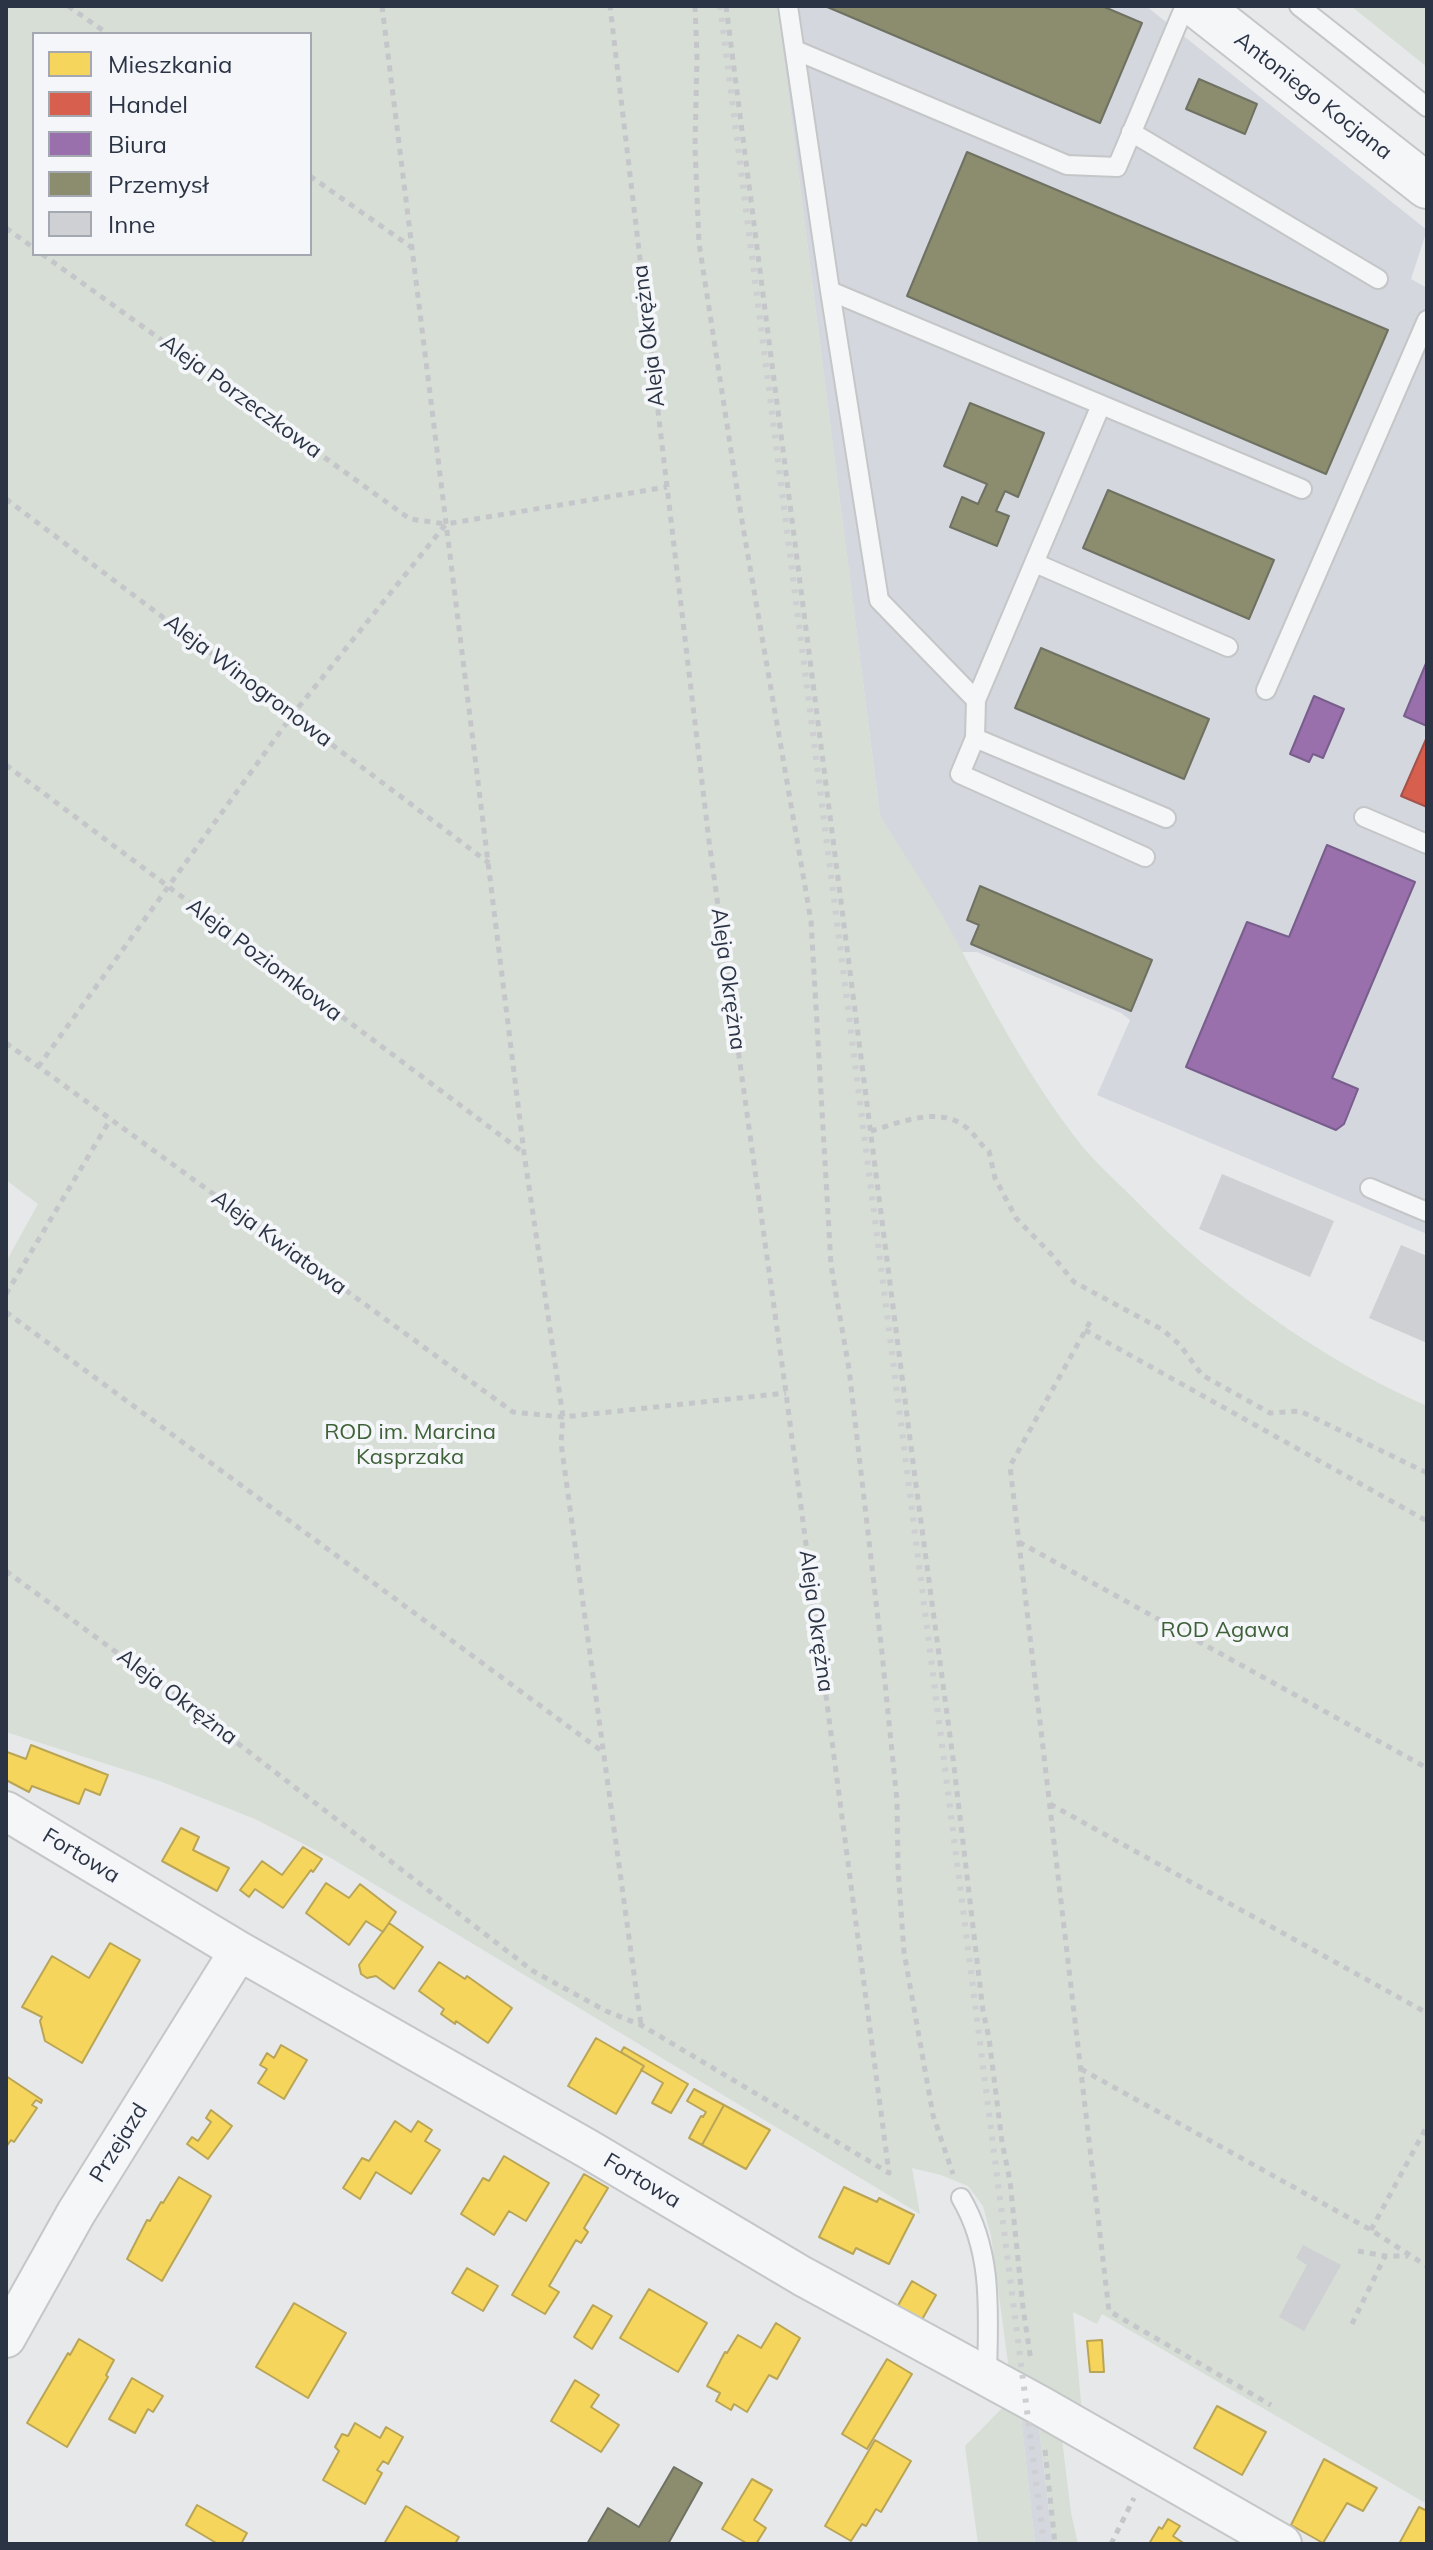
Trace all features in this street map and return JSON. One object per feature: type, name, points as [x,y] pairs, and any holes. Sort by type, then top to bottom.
[{"type":"street","name":"Antoniego Kocjana","points":[[1198,6],[1427,186]]},
{"type":"street","name":"Fortowa","points":[[6,1811],[239,1951],[588,2149],[802,2276],[1041,2406],[1282,2544]]},
{"type":"street","name":"Przejazd","points":[[6,2338],[76,2213],[239,1951]]},
{"type":"lane","points":[[788,6],[879,600],[976,700]]},
{"type":"lane","points":[[795,50],[1067,165],[1117,167],[1185,6]]},
{"type":"lane","points":[[1299,6],[1427,107]]},
{"type":"lane","points":[[1131,132],[1378,279]]},
{"type":"lane","points":[[830,291],[1302,489]]},
{"type":"lane","points":[[1266,690],[1427,320]]},
{"type":"lane","points":[[1101,405],[976,700],[975,738],[960,774],[1145,857]]},
{"type":"lane","points":[[1035,563],[1228,647]]},
{"type":"lane","points":[[975,738],[1166,818]]},
{"type":"lane","points":[[1364,817],[1427,844]]},
{"type":"lane","points":[[1370,1188],[1427,1212]]},
{"type":"lane","points":[[961,2198],[981,2243],[988,2297],[987,2377]]},
{"type":"path","points":[[68,6],[105,32]]},
{"type":"path","points":[[382,6],[524,1153],[563,1417],[561,1443],[641,2025]]},
{"type":"path","name":"Aleja Okrężna","points":[[6,1571],[196,1711],[533,1971],[606,2011],[641,2025],[889,2173],[709,841],[610,6]]},
{"type":"path","points":[[695,6],[699,243],[741,515],[811,921],[831,1265],[849,1369],[882,1653],[897,1801],[904,1952],[933,2115],[961,2198]]},
{"type":"path","points":[[726,6],[953,1758],[983,2011],[1010,2181],[1023,2308],[1041,2406],[1055,2544]]},
{"type":"path","points":[[312,177],[412,247]]},
{"type":"path","points":[[6,228],[32,247]]},
{"type":"path","name":"Aleja Porzeczkowa","points":[[45,256],[410,519],[446,524],[667,487]]},
{"type":"path","name":"Aleja Winogronowa","points":[[6,499],[490,863]]},
{"type":"path","points":[[38,1067],[293,714],[446,524]]},
{"type":"path","name":"Aleja Poziomkowa","points":[[6,765],[524,1153]]},
{"type":"path","name":"Aleja Kwiatowa","points":[[6,1043],[513,1412],[563,1417],[786,1393]]},
{"type":"path","points":[[871,1131],[940,1115],[954,1120],[969,1130],[979,1144],[989,1151],[995,1178],[1016,1218],[1074,1282],[1163,1330],[1180,1345],[1202,1375],[1270,1413],[1300,1411],[1427,1473]]},
{"type":"path","points":[[6,1294],[110,1120]]},
{"type":"path","points":[[6,1312],[603,1752]]},
{"type":"path","points":[[1090,1322],[1010,1466],[1109,2311],[1271,2405]]},
{"type":"path","points":[[1085,1330],[1427,1521]]},
{"type":"path","points":[[1018,1542],[1427,1768]]},
{"type":"path","points":[[1050,1803],[1427,2013]]},
{"type":"path","points":[[1081,2069],[1371,2230],[1427,2266]]},
{"type":"path","points":[[1371,2230],[1427,2126]]},
{"type":"path","points":[[1358,2251],[1409,2256]]},
{"type":"path","points":[[1352,2324],[1385,2256]]},
{"type":"path","points":[[1111,2544],[1149,2469]]},
{"type":"shaded area","points":[[777,6],[1146,6],[1427,230],[1411,279],[1427,288],[1427,1234],[1097,1095],[1130,1020],[1121,1013],[977,952],[961,952],[880,816]]},
{"type":"shaded area","points":[[1020,2409],[1038,2419],[1053,2544],[1035,2544]]},
{"type":"green space","name":"ROD im. Marcina Kasprzaka","points":[[6,6],[777,6],[880,816],[942,914],[1027,1068],[1063,1121],[1094,1159],[1165,1230],[1270,1316],[1346,1365],[1427,1406],[1427,2504],[1102,2314],[1097,2324],[1073,2312],[1082,2414],[1011,2372],[991,2236],[983,2206],[968,2186],[912,2168],[920,2214],[331,1858],[255,1819],[157,1780],[6,1732],[6,1262],[38,1204],[6,1180]]},
{"type":"green space","points":[[1351,6],[1427,6],[1427,67]]},
{"type":"green space","points":[[1008,2402],[1020,2409],[1035,2544],[978,2544],[965,2446]]},
{"type":"green space","points":[[1038,2419],[1061,2431],[1078,2544],[1053,2544]]},
{"type":"building: Mieszkania","points":[[31,1745],[108,1775],[100,1795],[85,1789],[79,1804],[32,1786],[29,1792],[6,1780],[7,1752],[26,1759]]},
{"type":"building: Mieszkania","points":[[181,1828],[199,1837],[193,1850],[229,1868],[217,1891],[162,1861]]},
{"type":"building: Mieszkania","points":[[303,1847],[322,1859],[283,1908],[255,1889],[249,1897],[240,1890],[262,1861],[282,1875]]},
{"type":"building: Mieszkania","points":[[326,1883],[349,1898],[360,1884],[396,1912],[383,1932],[366,1921],[349,1945],[306,1913]]},
{"type":"building: Mieszkania","points":[[389,1923],[423,1947],[394,1989],[376,1976],[367,1978],[361,1974],[359,1965]]},
{"type":"building: Mieszkania","points":[[110,1943],[140,1960],[82,2063],[45,2041],[40,2021],[42,2017],[22,2007],[52,1956],[89,1978]]},
{"type":"building: Mieszkania","points":[[439,1962],[465,1979],[467,1976],[512,2008],[488,2043],[441,2014],[444,2009],[419,1991]]},
{"type":"building: Mieszkania","points":[[596,2038],[644,2066],[616,2114],[568,2086]]},
{"type":"building: Mieszkania","points":[[281,2045],[307,2060],[284,2099],[258,2083],[267,2069],[260,2065],[267,2053],[274,2058]]},
{"type":"building: Mieszkania","points":[[624,2047],[688,2084],[671,2113],[652,2103],[663,2083],[641,2070],[644,2066],[621,2052]]},
{"type":"building: Mieszkania","points":[[6,2076],[42,2100],[41,2103],[36,2100],[32,2105],[37,2108],[14,2142],[11,2140],[6,2147]]},
{"type":"building: Mieszkania","points":[[694,2089],[724,2105],[702,2145],[689,2138],[706,2112],[687,2101]]},
{"type":"building: Mieszkania","points":[[724,2105],[770,2130],[746,2169],[702,2145]]},
{"type":"building: Mieszkania","points":[[211,2110],[232,2126],[208,2159],[187,2144],[192,2137],[198,2141],[211,2122],[206,2118]]},
{"type":"building: Mieszkania","points":[[395,2121],[411,2132],[418,2121],[432,2130],[425,2141],[440,2150],[411,2194],[376,2172],[360,2199],[343,2188],[362,2158],[369,2161]]},
{"type":"building: Mieszkania","points":[[504,2156],[549,2183],[526,2221],[509,2211],[494,2235],[461,2214],[483,2178],[489,2181]]},
{"type":"building: Mieszkania","points":[[584,2174],[608,2188],[584,2228],[588,2232],[581,2243],[576,2240],[549,2286],[559,2292],[545,2314],[512,2295]]},
{"type":"building: Mieszkania","points":[[179,2177],[211,2196],[162,2281],[127,2259],[147,2220],[150,2221]]},
{"type":"building: Mieszkania","points":[[844,2187],[877,2202],[879,2198],[914,2215],[889,2264],[856,2248],[853,2254],[819,2237]]},
{"type":"building: Mieszkania","points":[[467,2268],[498,2286],[483,2311],[452,2293]]},
{"type":"building: Mieszkania","points":[[912,2281],[936,2295],[920,2323],[896,2309]]},
{"type":"building: Mieszkania","points":[[649,2289],[707,2323],[678,2372],[620,2338]]},
{"type":"building: Mieszkania","points":[[294,2303],[346,2333],[308,2398],[256,2367]]},
{"type":"building: Mieszkania","points":[[593,2305],[612,2316],[592,2349],[574,2337]]},
{"type":"building: Mieszkania","points":[[776,2323],[800,2338],[777,2379],[769,2375],[747,2412],[734,2404],[731,2410],[716,2401],[720,2393],[707,2386],[738,2335],[761,2348]]},
{"type":"building: Mieszkania","points":[[79,2339],[114,2360],[106,2375],[108,2377],[67,2447],[27,2423]]},
{"type":"building: Mieszkania","points":[[1102,2340],[1104,2372],[1090,2372],[1087,2341]]},
{"type":"building: Mieszkania","points":[[887,2359],[912,2374],[867,2449],[842,2434]]},
{"type":"building: Mieszkania","points":[[132,2378],[163,2396],[153,2412],[148,2409],[135,2433],[109,2419]]},
{"type":"building: Mieszkania","points":[[575,2380],[599,2395],[591,2407],[619,2425],[601,2452],[551,2421]]},
{"type":"building: Mieszkania","points":[[1217,2406],[1266,2432],[1242,2475],[1194,2448]]},
{"type":"building: Mieszkania","points":[[355,2423],[380,2438],[386,2427],[403,2437],[388,2464],[383,2461],[377,2470],[382,2473],[365,2504],[323,2480],[339,2451],[335,2447],[342,2434],[348,2436]]},
{"type":"building: Mieszkania","points":[[875,2440],[911,2461],[881,2512],[876,2509],[866,2526],[862,2524],[851,2541],[825,2526]]},
{"type":"building: Mieszkania","points":[[1324,2459],[1377,2488],[1363,2511],[1347,2503],[1323,2543],[1291,2525]]},
{"type":"building: Mieszkania","points":[[752,2479],[772,2490],[754,2520],[766,2528],[756,2544],[748,2544],[722,2529]]},
{"type":"building: Mieszkania","points":[[197,2505],[247,2533],[241,2544],[218,2544],[186,2525]]},
{"type":"building: Mieszkania","points":[[406,2506],[459,2537],[455,2544],[384,2544]]},
{"type":"building: Mieszkania","points":[[1419,2507],[1427,2511],[1427,2544],[1399,2544]]},
{"type":"building: Mieszkania","points":[[1168,2519],[1180,2526],[1173,2536],[1185,2544],[1149,2544],[1159,2527],[1162,2529]]},
{"type":"building: Handel","points":[[1427,737],[1427,807],[1401,796]]},
{"type":"building: Biura","points":[[1427,661],[1427,726],[1404,716]]},
{"type":"building: Biura","points":[[1314,696],[1344,709],[1323,758],[1313,754],[1309,762],[1290,754]]},
{"type":"building: Biura","points":[[1327,845],[1415,882],[1332,1078],[1358,1089],[1344,1124],[1336,1130],[1186,1067],[1247,922],[1289,937]]},
{"type":"building: Przemysł","points":[[825,6],[1102,6],[1142,23],[1100,123]]},
{"type":"building: Przemysł","points":[[1199,79],[1257,104],[1245,134],[1186,109]]},
{"type":"building: Przemysł","points":[[967,152],[1388,330],[1326,474],[907,296]]},
{"type":"building: Przemysł","points":[[970,403],[1044,433],[1018,497],[1005,491],[996,511],[1009,516],[997,546],[950,527],[962,497],[978,504],[987,484],[944,466]]},
{"type":"building: Przemysł","points":[[1108,490],[1274,560],[1249,619],[1083,548]]},
{"type":"building: Przemysł","points":[[1041,648],[1209,719],[1184,779],[1015,708]]},
{"type":"building: Przemysł","points":[[980,886],[1152,960],[1131,1011],[971,944],[979,925],[967,920]]},
{"type":"building: Przemysł","points":[[674,2467],[702,2483],[668,2544],[587,2544],[608,2508],[639,2527]]},
{"type":"building: Inne","points":[[1222,1174],[1334,1221],[1310,1277],[1199,1229]]},
{"type":"building: Inne","points":[[1401,1245],[1427,1256],[1427,1343],[1369,1318]]},
{"type":"building: Inne","points":[[1303,2245],[1341,2265],[1304,2331],[1279,2317],[1307,2265],[1296,2258]]},
{"type":"railway","points":[[720,6],[1044,2544]]},
{"type":"park label","name":"ROD Agawa","points":[[1225,1630]]}]
